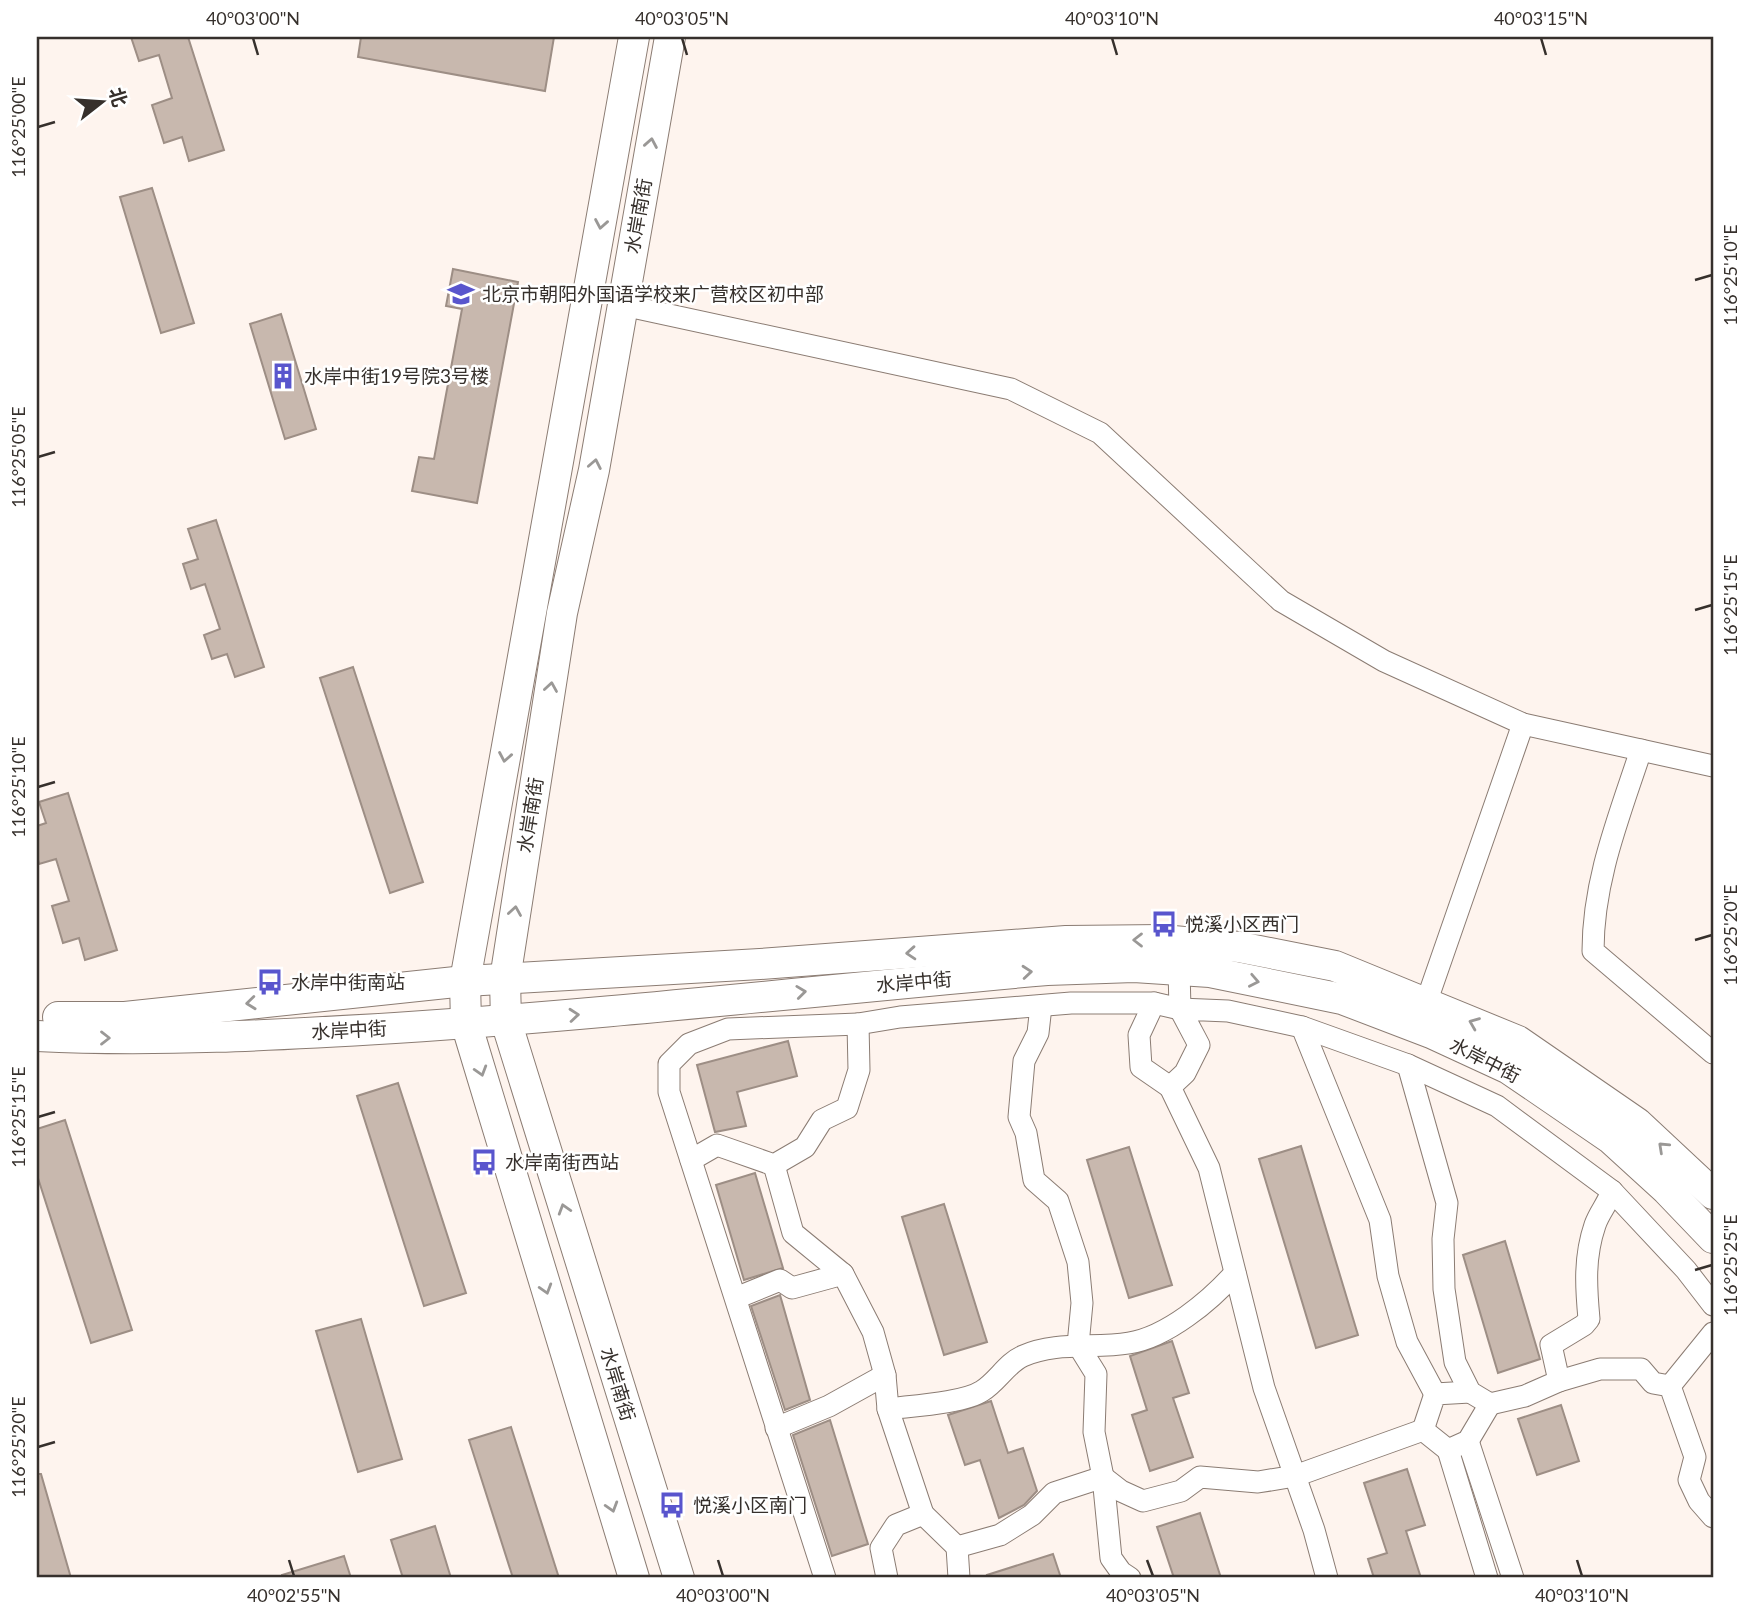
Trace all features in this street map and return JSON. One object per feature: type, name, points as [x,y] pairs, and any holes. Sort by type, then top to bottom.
[{"type":"street","name":"水岸南街","points":[[634,1578],[466,1023],[465,981],[635,37]]},
{"type":"street","name":"水岸南街","points":[[670,37],[594,470],[562,612],[505,979],[506,1021],[679,1578]]},
{"type":"street","points":[[623,305],[1011,389],[1100,433],[1281,601],[1384,661],[1523,724],[1713,766]]},
{"type":"street","points":[[1426,1003],[1523,724]]},
{"type":"street","points":[[1641,750],[1601,874],[1593,913],[1593,951],[1713,1053]]},
{"type":"street","name":"水岸中街","points":[[37,1016],[125,1017],[465,981],[1066,941],[1162,940],[1239,947],[1335,966],[1518,1041],[1637,1123],[1713,1194]]},
{"type":"street","name":"水岸中街","points":[[37,1035],[139,1038],[325,1032],[506,1021],[1047,970],[1134,967],[1210,972],[1342,999],[1431,1033],[1509,1069],[1610,1138],[1667,1189],[1713,1238]]},
{"type":"street","points":[[1170,1087],[1185,1073],[1199,1045],[1180,1009],[1179,970]]},
{"type":"street","points":[[825,1578],[669,1092],[669,1063],[689,1044],[728,1029],[858,1024],[912,1016],[1071,1003],[1154,1003],[1180,1009],[1228,1011],[1302,1027],[1408,1065],[1497,1106],[1612,1191],[1686,1270],[1713,1305]]},
{"type":"street","points":[[1154,1003],[1139,1035],[1142,1067],[1170,1087],[1209,1168],[1264,1388],[1327,1578]]},
{"type":"street","points":[[1041,1006],[1038,1032],[1024,1061],[1019,1116],[1026,1133],[1034,1180],[1058,1201],[1079,1262],[1082,1303],[1078,1345],[1096,1374],[1094,1432],[1103,1477],[1111,1558],[1121,1573],[1130,1578]]},
{"type":"street","points":[[774,1166],[805,1147],[822,1120],[846,1108],[859,1070],[858,1024]]},
{"type":"street","points":[[1302,1027],[1380,1220],[1388,1276],[1407,1342],[1435,1394],[1423,1430]]},
{"type":"street","points":[[1408,1065],[1447,1203],[1443,1239],[1444,1289],[1455,1362],[1470,1392],[1490,1404],[1525,1396],[1559,1381],[1600,1369],[1641,1369],[1653,1383],[1670,1386]]},
{"type":"street","points":[[691,1160],[717,1145],[774,1166]]},
{"type":"street","points":[[774,1166],[789,1209],[793,1233],[843,1274],[873,1332],[885,1375],[888,1409],[923,1514],[957,1547],[959,1578]]},
{"type":"street","points":[[1559,1381],[1551,1345],[1584,1325],[1589,1319],[1585,1279],[1589,1247],[1596,1222],[1605,1210],[1612,1191]]},
{"type":"street","points":[[888,1409],[937,1403],[981,1393],[1022,1356],[1078,1345],[1127,1343],[1151,1338],[1188,1313],[1235,1273]]},
{"type":"street","points":[[736,1298],[780,1280],[792,1288],[843,1274]]},
{"type":"street","points":[[1670,1386],[1713,1333]]},
{"type":"street","points":[[776,1428],[829,1406],[885,1375]]},
{"type":"street","points":[[1670,1386],[1695,1457],[1689,1480],[1699,1501],[1713,1517]]},
{"type":"street","points":[[1435,1394],[1470,1392]]},
{"type":"street","points":[[1448,1450],[1468,1441],[1490,1404]]},
{"type":"street","points":[[1103,1477],[1121,1491],[1143,1501],[1181,1491],[1200,1477],[1258,1482],[1295,1476],[1423,1430]]},
{"type":"street","points":[[1423,1430],[1448,1450],[1487,1578]]},
{"type":"street","points":[[1468,1441],[1513,1578]]},
{"type":"street","points":[[957,1547],[1000,1535],[1032,1515],[1054,1493],[1103,1477]]},
{"type":"street","points":[[887,1578],[881,1548],[896,1525],[923,1514]]},
{"type":"building","points":[[131,37],[188,37],[224,150],[189,161],[182,137],[164,143],[152,105],[172,98],[159,55],[139,61]]},
{"type":"building","points":[[361,37],[554,37],[545,91],[358,57]]},
{"type":"building","points":[[152,188],[194,323],[161,333],[120,197]]},
{"type":"building","points":[[453,269],[518,282],[477,503],[412,491],[419,457],[434,459],[462,309],[446,306]]},
{"type":"building","name":"水岸中街19号院3号楼","points":[[281,314],[316,429],[285,439],[250,324]]},
{"type":"building","points":[[216,520],[264,667],[235,677],[227,654],[212,659],[204,635],[220,629],[205,584],[191,589],[183,564],[198,559],[188,529]]},
{"type":"building","points":[[353,667],[423,882],[390,893],[320,678]]},
{"type":"building","points":[[68,793],[117,950],[85,960],[79,938],[63,943],[52,906],[69,901],[56,859],[39,864],[37,856],[37,826],[46,823],[39,802]]},
{"type":"building","points":[[788,1041],[797,1076],[737,1092],[746,1126],[715,1132],[697,1065]]},
{"type":"building","points":[[398,1083],[466,1293],[424,1306],[357,1096]]},
{"type":"building","points":[[65,1120],[132,1330],[91,1343],[37,1175],[37,1129]]},
{"type":"building","points":[[1301,1146],[1358,1335],[1316,1348],[1259,1159]]},
{"type":"building","points":[[1129,1147],[1172,1285],[1129,1298],[1087,1160]]},
{"type":"building","points":[[755,1173],[783,1268],[744,1280],[716,1185]]},
{"type":"building","points":[[944,1204],[987,1342],[944,1355],[902,1217]]},
{"type":"building","points":[[1505,1241],[1540,1359],[1498,1373],[1463,1255]]},
{"type":"building","points":[[780,1295],[810,1400],[785,1410],[751,1306]]},
{"type":"building","points":[[361,1319],[402,1459],[358,1472],[316,1331]]},
{"type":"building","points":[[1172,1341],[1189,1393],[1173,1398],[1193,1457],[1150,1471],[1132,1415],[1147,1410],[1130,1356]]},
{"type":"building","points":[[991,1401],[1008,1453],[1023,1448],[1037,1491],[1024,1505],[999,1518],[980,1460],[965,1465],[948,1415]]},
{"type":"building","points":[[1561,1405],[1579,1461],[1537,1475],[1518,1419]]},
{"type":"building","points":[[830,1420],[868,1544],[832,1556],[793,1435]]},
{"type":"building","points":[[511,1427],[559,1578],[513,1578],[469,1440]]},
{"type":"building","points":[[1407,1469],[1425,1525],[1406,1531],[1421,1578],[1374,1578],[1368,1559],[1387,1553],[1364,1483]]},
{"type":"building","points":[[37,1474],[41,1474],[71,1578],[37,1578]]},
{"type":"building","points":[[1200,1513],[1221,1578],[1174,1578],[1157,1527]]},
{"type":"building","points":[[435,1526],[451,1578],[403,1578],[391,1540]]},
{"type":"building","points":[[1053,1554],[1061,1578],[988,1578],[987,1575]]},
{"type":"building","points":[[344,1556],[351,1578],[282,1578],[282,1575]]},
{"type":"place","name":"北京市朝阳外国语学校来广营校区初中部","points":[[461,294]]},
{"type":"place","name":"水岸中街19号院3号楼","points":[[283,376]]},
{"type":"place","name":"悦溪小区西门","points":[[1164,924]]},
{"type":"place","name":"水岸中街南站","points":[[270,982]]},
{"type":"place","name":"水岸南街西站","points":[[484,1162]]},
{"type":"place","name":"悦溪小区南门","points":[[672,1505]]}]
